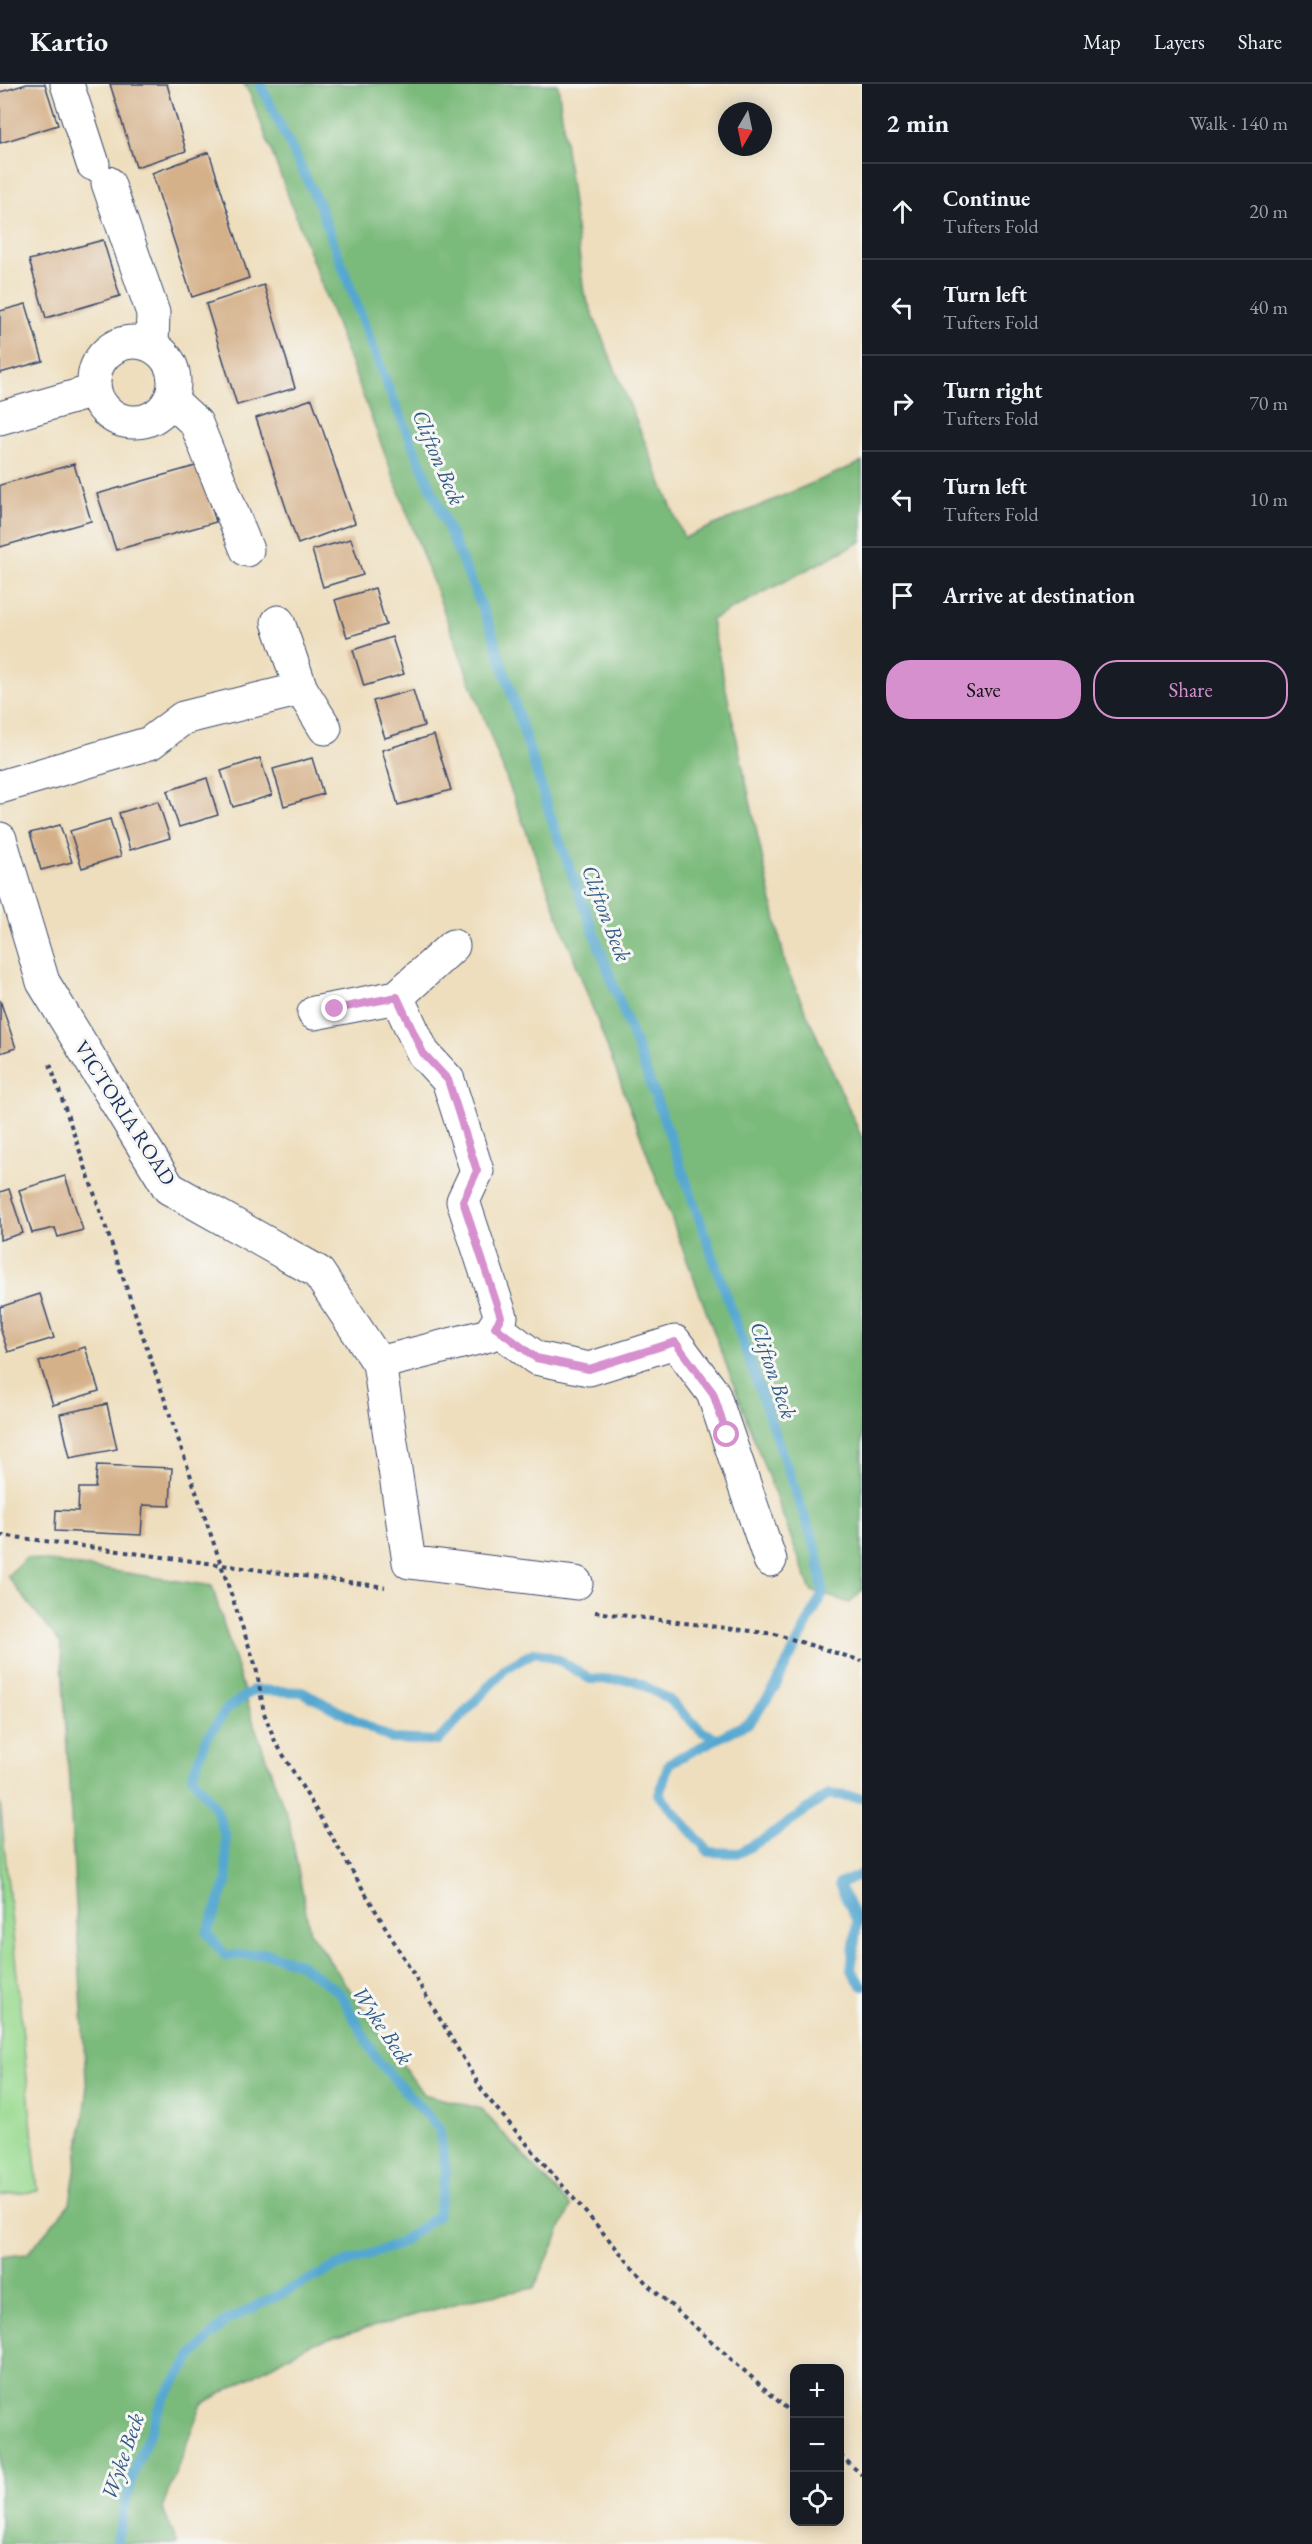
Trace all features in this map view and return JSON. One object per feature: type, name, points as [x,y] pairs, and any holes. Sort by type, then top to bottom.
[{"type":"street","points":[[67,84],[153,313],[152,346]]},
{"type":"street","points":[[139,341],[152,346],[162,353],[172,369],[174,387],[170,399],[153,417],[129,422],[106,412],[94,391],[96,366],[104,354],[126,342],[139,341]]},
{"type":"street","points":[[0,418],[94,391]]},
{"type":"street","points":[[170,399],[196,423],[247,550]]},
{"type":"street","points":[[279,622],[301,689],[325,728]]},
{"type":"street","points":[[0,787],[150,743],[183,718],[301,689]]},
{"type":"street","name":"VICTORIA ROAD","points":[[0,839],[43,982],[168,1188],[318,1272],[379,1363],[409,1562],[576,1583]]},
{"type":"street","points":[[314,1013],[397,997],[453,946]]},
{"type":"street","points":[[379,1363],[489,1335],[501,1317],[463,1201],[477,1171],[448,1080],[423,1053],[397,997]]},
{"type":"street","points":[[495,1327],[536,1358],[589,1369],[675,1342],[713,1393],[770,1560]]},
{"type":"path","points":[[49,1061],[256,1666],[264,1713],[275,1741],[485,2095],[647,2284],[790,2411]]},
{"type":"path","points":[[775,1634],[862,1660]]},
{"type":"path","points":[[844,2459],[862,2475]]},
{"type":"green space","points":[[244,84],[558,84],[584,293],[684,538],[862,462],[862,541],[711,620],[786,967],[862,1138],[862,1591],[850,1603],[811,1591],[250,94]]},
{"type":"green space","points":[[26,1558],[212,1586],[254,1724],[289,1822],[310,1933],[423,2094],[481,2109],[571,2207],[534,2288],[476,2298],[311,2344],[202,2404],[162,2508],[178,2544],[0,2544],[0,2257],[27,2254],[70,2203],[87,2097],[61,1644],[7,1576]]},
{"type":"green space","points":[[0,1803],[38,2191],[0,2196]]},
{"type":"building","points":[[27,84],[45,84],[58,125],[0,143],[0,92]]},
{"type":"building","points":[[110,84],[167,84],[186,151],[136,167]]},
{"type":"building","points":[[209,152],[249,278],[192,297],[152,173]]},
{"type":"building","points":[[103,240],[120,296],[46,318],[29,260]]},
{"type":"building","points":[[264,285],[295,388],[237,405],[206,304]]},
{"type":"building","points":[[26,304],[43,361],[0,373],[0,311]]},
{"type":"building","points":[[312,399],[355,523],[298,544],[256,418]]},
{"type":"building","points":[[74,464],[91,521],[0,547],[0,485]]},
{"type":"building","points":[[199,465],[216,522],[116,550],[97,494]]},
{"type":"building","points":[[351,539],[363,575],[323,587],[312,550]]},
{"type":"building","points":[[375,588],[386,625],[347,637],[335,600]]},
{"type":"building","points":[[392,637],[404,674],[364,686],[353,650]]},
{"type":"building","points":[[413,690],[424,726],[385,738],[373,701]]},
{"type":"building","points":[[434,735],[451,790],[398,805],[382,750]]},
{"type":"building","points":[[260,758],[272,795],[233,807],[221,771]]},
{"type":"building","points":[[312,758],[323,794],[284,806],[273,769]]},
{"type":"building","points":[[207,778],[218,815],[179,827],[167,791]]},
{"type":"building","points":[[158,801],[170,838],[130,850],[119,813]]},
{"type":"building","points":[[110,819],[121,856],[82,868],[70,831]]},
{"type":"building","points":[[60,825],[72,862],[41,870],[30,833]]},
{"type":"building","points":[[0,1000],[16,1048],[0,1053]]},
{"type":"building","points":[[65,1176],[83,1230],[58,1237],[55,1228],[32,1233],[19,1190]]},
{"type":"building","points":[[9,1189],[23,1233],[0,1240],[0,1192]]},
{"type":"building","points":[[40,1294],[54,1338],[8,1352],[0,1328],[0,1307]]},
{"type":"building","points":[[85,1347],[99,1391],[53,1405],[39,1362]]},
{"type":"building","points":[[107,1404],[117,1449],[70,1458],[60,1414]]},
{"type":"building","points":[[97,1465],[172,1468],[170,1506],[143,1505],[141,1535],[55,1531],[56,1510],[78,1511],[79,1488],[95,1488]]},
{"type":"waterway","name":"Clifton Beck","points":[[260,84],[318,202],[388,387],[491,629],[551,818],[673,1144],[818,1555],[823,1593],[774,1689],[750,1722],[669,1763],[659,1795],[709,1852],[739,1853],[771,1835],[829,1794],[862,1798]]},
{"type":"waterway","name":"Wyke Beck","points":[[116,2544],[131,2480],[163,2399],[193,2355],[226,2321],[339,2265],[397,2245],[437,2216],[446,2172],[439,2128],[377,2060],[340,1993],[300,1964],[266,1953],[226,1956],[207,1933],[227,1881],[225,1835],[216,1809],[192,1776],[207,1738],[227,1709],[253,1690],[302,1692],[392,1739],[438,1741],[506,1668],[535,1652],[559,1660],[590,1679],[634,1680],[668,1699],[703,1732],[717,1738]]},
{"type":"waterway","points":[[862,1874],[839,1884],[857,1921],[851,1970],[862,1986]]},
{"type":"route","points":[[335,1009],[397,997],[423,1053],[448,1080],[477,1171],[463,1201],[501,1317],[495,1327],[536,1358],[589,1369],[675,1342],[713,1393],[727,1435]]}]
